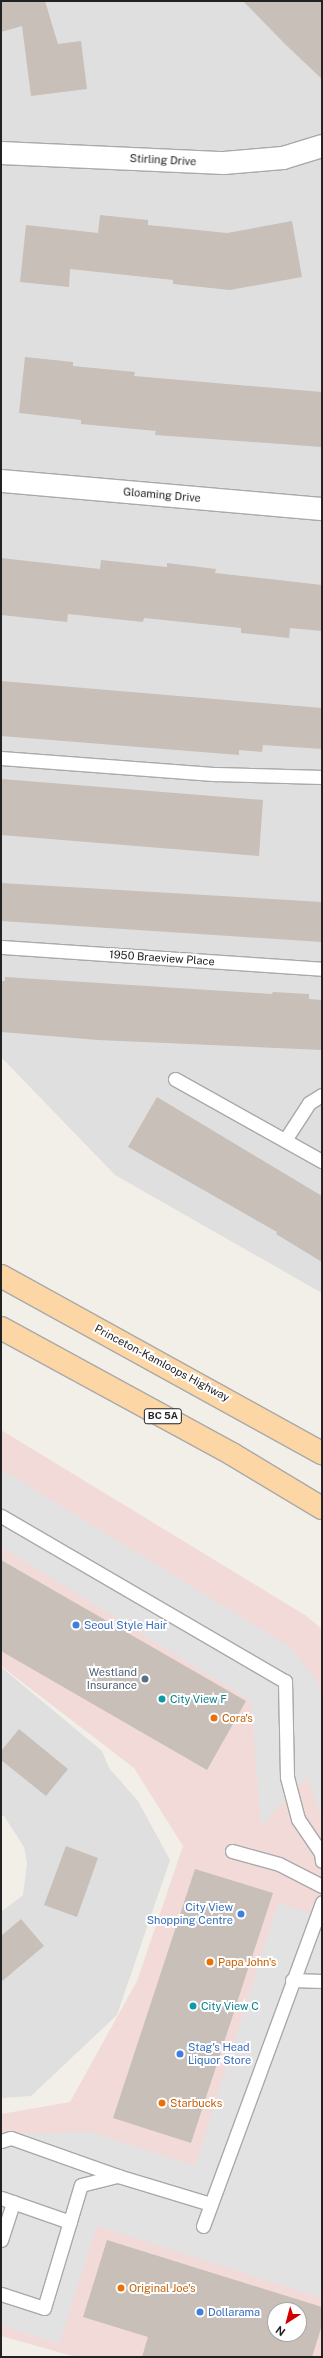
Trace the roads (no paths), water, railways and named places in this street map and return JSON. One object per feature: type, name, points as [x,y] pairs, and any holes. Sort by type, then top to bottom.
[{"type":"main road","name":"Princeton-Kamloops Highway","points":[[1,1276],[254,1413],[322,1453]]},
{"type":"main road","name":"BC 5A","points":[[1,1328],[232,1454],[322,1508]]},
{"type":"street","name":"Stirling Drive","points":[[1,153],[224,163],[283,158],[322,146]]},
{"type":"street","name":"Gloaming Drive","points":[[1,481],[322,509]]},
{"type":"lane","points":[[1,758],[216,774],[322,777]]},
{"type":"lane","name":"1950 Braeview Place","points":[[1,947],[322,969]]},
{"type":"lane","points":[[176,1079],[322,1161]]},
{"type":"lane","points":[[285,1140],[309,1103],[322,1095]]},
{"type":"lane","points":[[1,1516],[285,1681],[287,1777],[298,1819],[322,1856]]},
{"type":"lane","points":[[232,1851],[279,1864],[322,1886]]},
{"type":"lane","points":[[203,2226],[292,1980],[322,1902]]},
{"type":"lane","points":[[292,1980],[322,1981]]},
{"type":"lane","points":[[1,2141],[11,2138],[118,2176],[211,2204]]},
{"type":"lane","points":[[1,2294],[44,2308],[81,2185],[118,2176]]},
{"type":"lane","points":[[1,2240],[7,2200],[70,2222]]},
{"type":"place","name":"Seoul Style Hair","points":[[76,1625]]},
{"type":"place","name":"Westland Insurance","points":[[145,1679]]},
{"type":"place","name":"City View F","points":[[162,1699]]},
{"type":"place","name":"Cora's","points":[[214,1718]]},
{"type":"place","name":"City View Shopping Centre","points":[[241,1914]]},
{"type":"place","name":"Papa John's","points":[[210,1962]]},
{"type":"place","name":"City View C","points":[[193,2006]]},
{"type":"place","name":"Stag's Head Liquor Store","points":[[180,2054]]},
{"type":"place","name":"Starbucks","points":[[162,2103]]},
{"type":"place","name":"Original Joe's","points":[[121,2288]]},
{"type":"place","name":"Dollarama","points":[[200,2312]]}]
